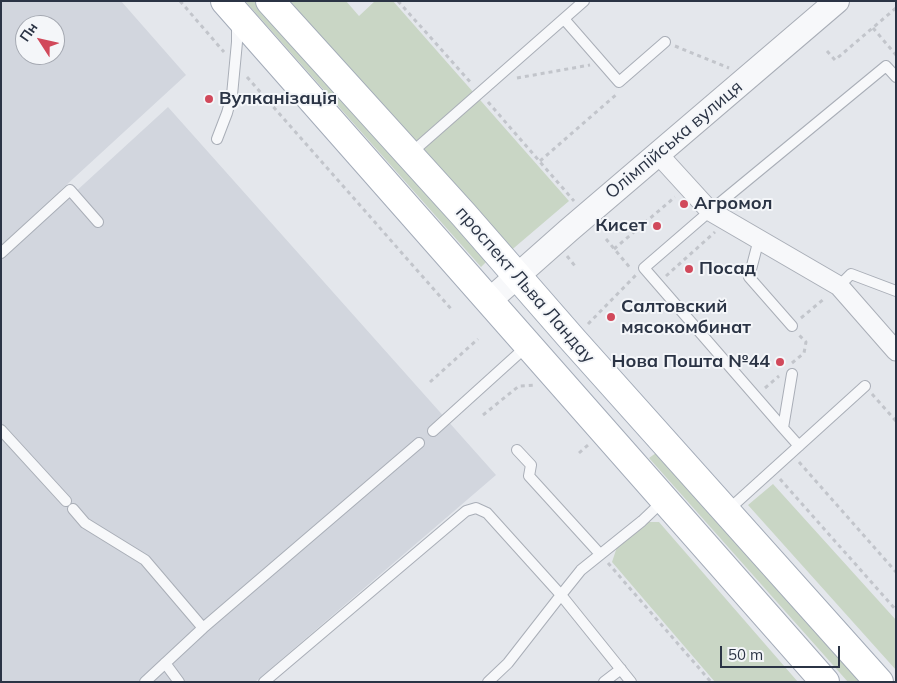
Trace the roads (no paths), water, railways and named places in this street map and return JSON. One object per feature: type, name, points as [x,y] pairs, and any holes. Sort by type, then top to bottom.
[{"type":"main road","name":"проспект Льва Ландау","points":[[270,1],[409,154],[879,682]]},
{"type":"main road","name":"проспект Льва Ландау","points":[[231,8],[825,682]]},
{"type":"main road","points":[[528,345],[555,319]]},
{"type":"street","name":"Олімпійська вулиця","points":[[490,300],[837,1]]},
{"type":"street","points":[[658,154],[710,211],[839,286],[896,351]]},
{"type":"lane","points":[[409,154],[584,1]]},
{"type":"lane","points":[[217,139],[230,104],[235,64],[231,8]]},
{"type":"lane","points":[[564,19],[619,82],[670,44]]},
{"type":"lane","points":[[795,449],[783,428],[644,268],[886,66],[896,77]]},
{"type":"lane","points":[[1,252],[70,190],[98,222]]},
{"type":"lane","points":[[759,239],[748,277],[792,326]]},
{"type":"lane","points":[[839,286],[851,274],[896,291]]},
{"type":"lane","points":[[433,431],[528,345]]},
{"type":"lane","points":[[783,428],[792,374]]},
{"type":"lane","points":[[726,511],[865,386]]},
{"type":"lane","points":[[1,430],[85,523],[145,560],[203,628]]},
{"type":"lane","points":[[145,682],[203,628],[419,443]]},
{"type":"lane","points":[[517,450],[532,465],[530,476],[600,554]]},
{"type":"lane","points":[[488,682],[508,664],[581,570],[642,521],[664,499]]},
{"type":"lane","points":[[264,682],[466,511],[476,508],[487,513],[561,595],[631,682]]},
{"type":"lane","points":[[165,663],[179,682]]},
{"type":"lane","points":[[604,682],[621,669]]},
{"type":"place","name":"Вулканізація","points":[[209,99]]},
{"type":"place","name":"Агромол","points":[[684,204]]},
{"type":"place","name":"Кисет","points":[[657,226]]},
{"type":"place","name":"Посад","points":[[689,269]]},
{"type":"place","name":"Салтовский мясокомбинат","points":[[611,317]]},
{"type":"place","name":"Нова Пошта №44","points":[[780,362]]}]
